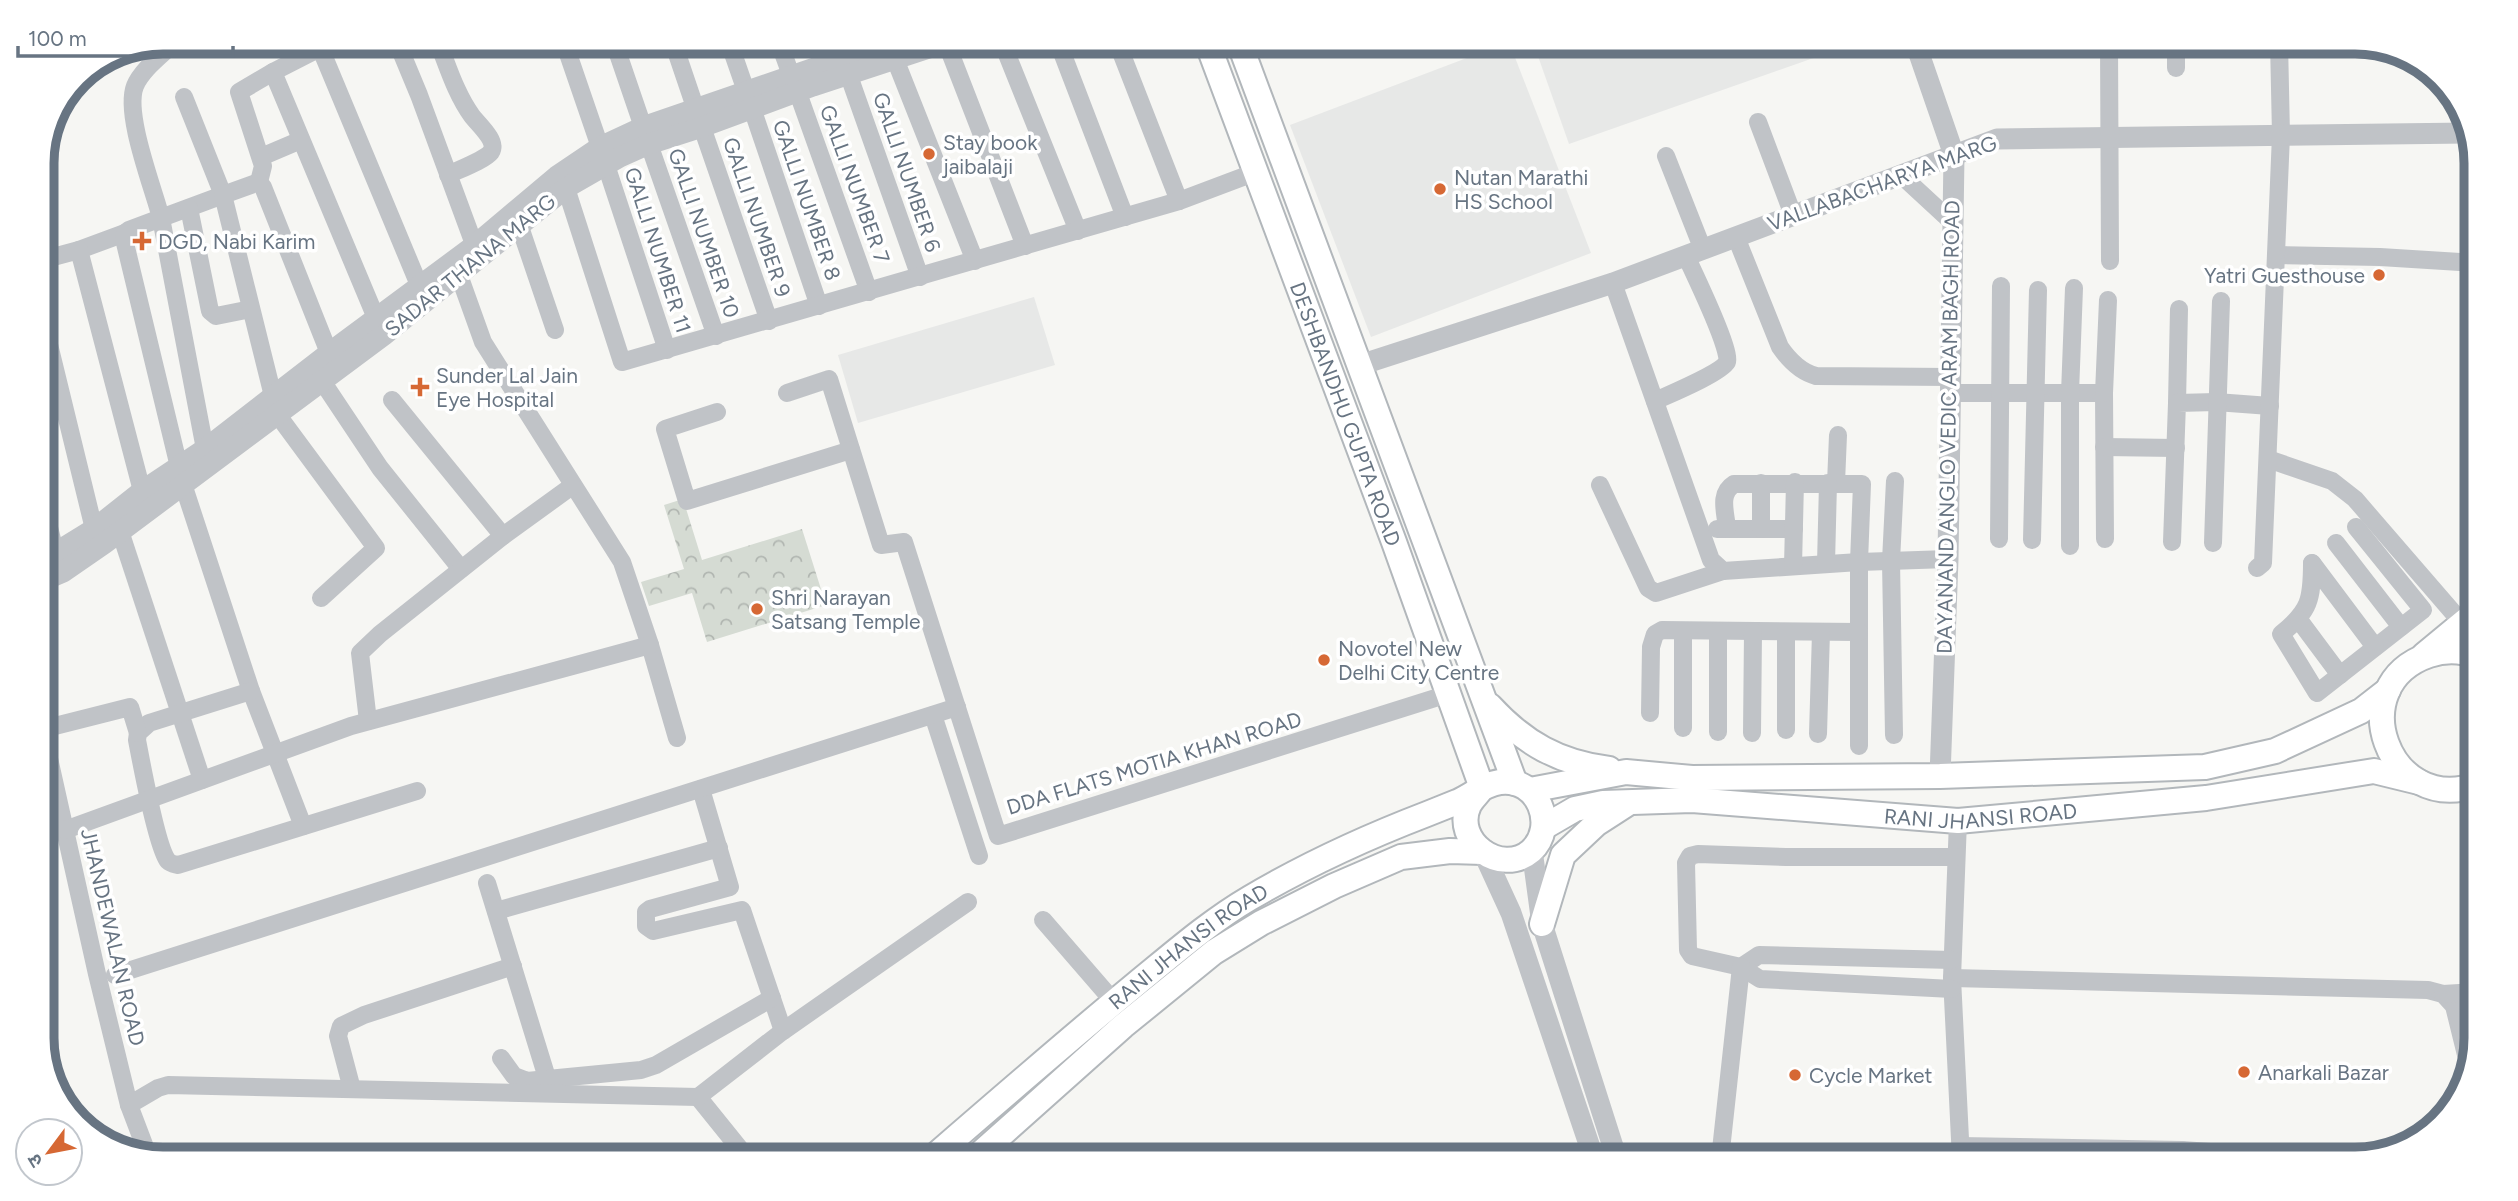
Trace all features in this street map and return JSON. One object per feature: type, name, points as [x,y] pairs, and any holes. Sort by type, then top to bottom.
[{"type":"main road","name":"DESHBANDHU GUPTA ROAD","points":[[1212,54],[1394,542],[1482,789]]},
{"type":"main road","name":"DESHBANDHU GUPTA ROAD","points":[[1243,54],[1483,698],[1522,787]]},
{"type":"main road","name":"RANI JHANSI ROAD","points":[[1522,787],[1626,772],[1692,778],[1940,776],[2205,767],[2275,751],[2361,711],[2388,690],[2402,671],[2464,622]]},
{"type":"main road","points":[[2421,658],[2437,652],[2464,653]]},
{"type":"main road","points":[[2388,690],[2382,712],[2383,735],[2396,762],[2419,782]]},
{"type":"main road","points":[[1483,698],[1511,730],[1550,753],[1583,766],[1626,772]]},
{"type":"main road","name":"RANI JHANSI ROAD","points":[[1544,827],[1575,809],[1603,803],[1692,800],[1958,821],[2206,798],[2374,771],[2419,782],[2464,798]]},
{"type":"main road","points":[[1499,782],[1522,787],[1538,800],[1544,816],[1544,827],[1540,840],[1524,856],[1507,860],[1494,859],[1469,838],[1466,823],[1470,802],[1482,789],[1499,782]]},
{"type":"main road","points":[[2444,790],[2464,788]]},
{"type":"main road","name":"RANI JHANSI ROAD","points":[[945,1147],[1197,934],[1249,898],[1326,858],[1482,789]]},
{"type":"main road","points":[[1542,923],[1563,855],[1596,824],[1631,802]]},
{"type":"main road","name":"RANI JHANSI ROAD","points":[[987,1147],[1123,1026],[1214,952],[1261,923],[1334,886],[1401,857],[1450,851],[1483,852]]},
{"type":"street","points":[[163,54],[135,85],[132,102],[135,126],[161,218],[205,449]]},
{"type":"street","points":[[308,54],[239,92],[239,97],[261,157],[263,166],[259,182],[329,353]]},
{"type":"street","points":[[323,54],[419,285]]},
{"type":"street","points":[[402,54],[477,252]]},
{"type":"street","points":[[443,54],[461,98],[493,147],[490,153],[448,175]]},
{"type":"street","name":"GALLI NUMBER 11","points":[[568,54],[667,350]]},
{"type":"street","name":"GALLI NUMBER 10","points":[[618,54],[716,336]]},
{"type":"street","name":"GALLI NUMBER 9","points":[[677,54],[769,321]]},
{"type":"street","name":"GALLI NUMBER 8","points":[[733,54],[819,306]]},
{"type":"street","name":"GALLI NUMBER 7","points":[[783,54],[869,292]]},
{"type":"street","points":[[894,54],[975,261]]},
{"type":"street","points":[[951,54],[1025,246]]},
{"type":"street","points":[[1007,54],[1078,231]]},
{"type":"street","points":[[1063,54],[1125,217]]},
{"type":"street","points":[[1122,54],[1179,201]]},
{"type":"street","name":"DAYANAND ANGLO VEDIC ARAM BAGH ROAD","points":[[1919,54],[1954,155],[1948,559],[1940,776]]},
{"type":"street","points":[[2109,54],[2110,261]]},
{"type":"street","points":[[2176,54],[2176,68]]},
{"type":"street","points":[[2257,568],[2263,563],[2268,459],[2281,135],[2280,54]]},
{"type":"street","name":"SADAR THANA MARG","points":[[54,576],[120,531],[205,449],[275,405],[322,381],[384,335],[459,275],[477,252],[542,187],[646,136],[794,84],[843,58]]},
{"type":"street","name":"GALLI NUMBER 6","points":[[843,58],[920,277]]},
{"type":"street","points":[[273,72],[376,318]]},
{"type":"street","points":[[184,97],[223,195],[275,405],[376,548],[321,598]]},
{"type":"street","points":[[1758,122],[1793,215]]},
{"type":"street","name":"VALLABACHARYA MARG","points":[[1360,365],[1613,283],[1997,138],[2459,133]]},
{"type":"street","points":[[261,157],[302,141]]},
{"type":"street","name":"SADAR THANA MARG","points":[[54,555],[94,529],[142,491],[181,475],[275,405],[329,353],[419,285],[520,227],[603,156]]},
{"type":"street","points":[[1655,401],[1718,371],[1727,363],[1728,358],[1666,156]]},
{"type":"street","points":[[566,188],[622,362],[1179,201],[1256,172]]},
{"type":"street","points":[[1900,175],[1953,223]]},
{"type":"street","points":[[54,257],[79,250],[259,182]]},
{"type":"street","points":[[189,208],[210,311],[216,316],[251,309]]},
{"type":"street","points":[[520,227],[555,330]]},
{"type":"street","points":[[125,233],[124,239],[181,475],[251,691],[303,826]]},
{"type":"street","points":[[1736,237],[1780,347],[1792,362],[1807,373],[1816,376],[1950,385],[2001,393],[2104,393]]},
{"type":"street","points":[[79,250],[142,491]]},
{"type":"street","points":[[2276,255],[2380,257],[2464,263]]},
{"type":"street","points":[[459,275],[482,342],[622,562],[677,738]]},
{"type":"street","points":[[1613,283],[1712,560],[1723,571]]},
{"type":"street","points":[[1999,538],[2001,286]]},
{"type":"street","points":[[2070,546],[2070,393],[2074,288]]},
{"type":"street","points":[[2032,540],[2038,290]]},
{"type":"street","points":[[2105,539],[2104,393],[2108,300]]},
{"type":"street","points":[[2213,543],[2221,301]]},
{"type":"street","points":[[2172,542],[2179,309]]},
{"type":"street","points":[[54,365],[94,529]]},
{"type":"street","name":"DDA FLATS MOTIA KHAN ROAD","points":[[787,393],[829,379],[881,545],[904,542],[998,836],[1448,694]]},
{"type":"street","points":[[322,381],[380,468],[461,569]]},
{"type":"street","points":[[392,400],[503,536]]},
{"type":"street","points":[[2178,403],[2216,402],[2270,406]]},
{"type":"street","points":[[717,412],[665,429],[687,501],[851,450]]},
{"type":"street","points":[[1826,564],[1838,435]]},
{"type":"street","points":[[2104,447],[2176,448]]},
{"type":"street","points":[[2268,459],[2332,481],[2355,499],[2363,522],[2423,610],[2317,693],[2281,634],[2299,620],[2310,601],[2312,563]]},
{"type":"street","points":[[1894,735],[1891,561],[1895,481]]},
{"type":"street","points":[[1793,566],[1795,482]]},
{"type":"street","points":[[1761,483],[1761,529]]},
{"type":"street","points":[[1727,529],[1723,496],[1727,488],[1734,484],[1862,484],[1859,562],[1859,746]]},
{"type":"street","points":[[1600,485],[1648,588],[1656,593],[1723,571],[1948,559]]},
{"type":"street","points":[[368,721],[360,653],[461,569],[572,486]]},
{"type":"street","points":[[2312,563],[2363,522]]},
{"type":"street","points":[[2363,522],[2464,613]]},
{"type":"street","points":[[1701,530],[1794,529]]},
{"type":"street","points":[[120,531],[202,780]]},
{"type":"street","points":[[2336,543],[2401,627]]},
{"type":"street","points":[[2312,563],[2375,647]]},
{"type":"street","points":[[2299,620],[2340,675]]},
{"type":"street","points":[[1650,713],[1652,639],[1662,630],[1859,632]]},
{"type":"street","points":[[1683,631],[1683,728]]},
{"type":"street","points":[[1718,631],[1718,732]]},
{"type":"street","points":[[1752,733],[1753,632]]},
{"type":"street","points":[[1786,632],[1786,730]]},
{"type":"street","points":[[1818,734],[1821,632]]},
{"type":"street","points":[[65,830],[368,721],[650,645]]},
{"type":"street","points":[[138,733],[149,723],[251,691]]},
{"type":"street","points":[[54,725],[130,707],[163,852],[168,861],[178,865],[417,791]]},
{"type":"street","points":[[115,975],[957,708]]},
{"type":"street","points":[[933,715],[979,856]]},
{"type":"street","name":"JHANDEWALAN ROAD","points":[[54,781],[129,1104],[144,1145]]},
{"type":"street","points":[[701,789],[730,887],[650,909],[646,912],[646,926],[650,930],[656,930],[742,910],[783,1031]]},
{"type":"street","points":[[1958,821],[1952,976],[1961,1147]]},
{"type":"street","points":[[496,911],[719,848]]},
{"type":"street","points":[[1532,849],[1542,923],[1613,1147]]},
{"type":"street","points":[[1483,852],[1511,913],[1590,1147]]},
{"type":"street","points":[[1956,857],[1690,856],[1686,863],[1690,954],[1741,967],[1760,979],[1952,976],[2419,989],[2443,994],[2464,993]]},
{"type":"street","points":[[487,883],[548,1081]]},
{"type":"street","points":[[129,1104],[168,1085],[698,1097],[783,1031],[968,902]]},
{"type":"street","points":[[1042,920],[1114,1002]]},
{"type":"street","points":[[1741,967],[1759,955],[1952,976]]},
{"type":"street","points":[[352,1089],[338,1036],[341,1026],[364,1015],[513,966]]},
{"type":"street","points":[[1721,1147],[1741,967]]},
{"type":"street","points":[[2443,994],[2454,1006],[2463,1044]]},
{"type":"street","points":[[501,1058],[514,1076],[527,1081],[641,1070],[656,1065],[772,998]]},
{"type":"street","points":[[698,1097],[738,1147]]},
{"type":"shaded area","name":"Nutan Marathi HS School","points":[[1477,54],[1514,54],[1591,253],[1371,337],[1290,125]]},
{"type":"shaded area","points":[[1537,54],[1825,54],[1569,144]]},
{"type":"shaded area","points":[[1034,297],[1055,365],[858,423],[838,355]]},
{"type":"green space","points":[[683,499],[702,560],[802,529],[826,605],[707,642],[692,593],[649,606],[641,582],[684,569],[664,505]]},
{"type":"place","name":"Stay book jaibalaji","points":[[929,154]]},
{"type":"place","name":"Nutan Marathi HS School","points":[[1440,189]]},
{"type":"place","name":"DGD, Nabi Karim","points":[[142,241]]},
{"type":"place","name":"Yatri Guesthouse","points":[[2379,275]]},
{"type":"place","name":"Sunder Lal Jain Eye Hospital","points":[[420,387]]},
{"type":"place","name":"Shri Narayan Satsang Temple","points":[[757,609]]},
{"type":"place","name":"Novotel New Delhi City Centre","points":[[1324,660]]},
{"type":"place","name":"Anarkali Bazar","points":[[2244,1072]]},
{"type":"place","name":"Cycle Market","points":[[1795,1075]]}]
